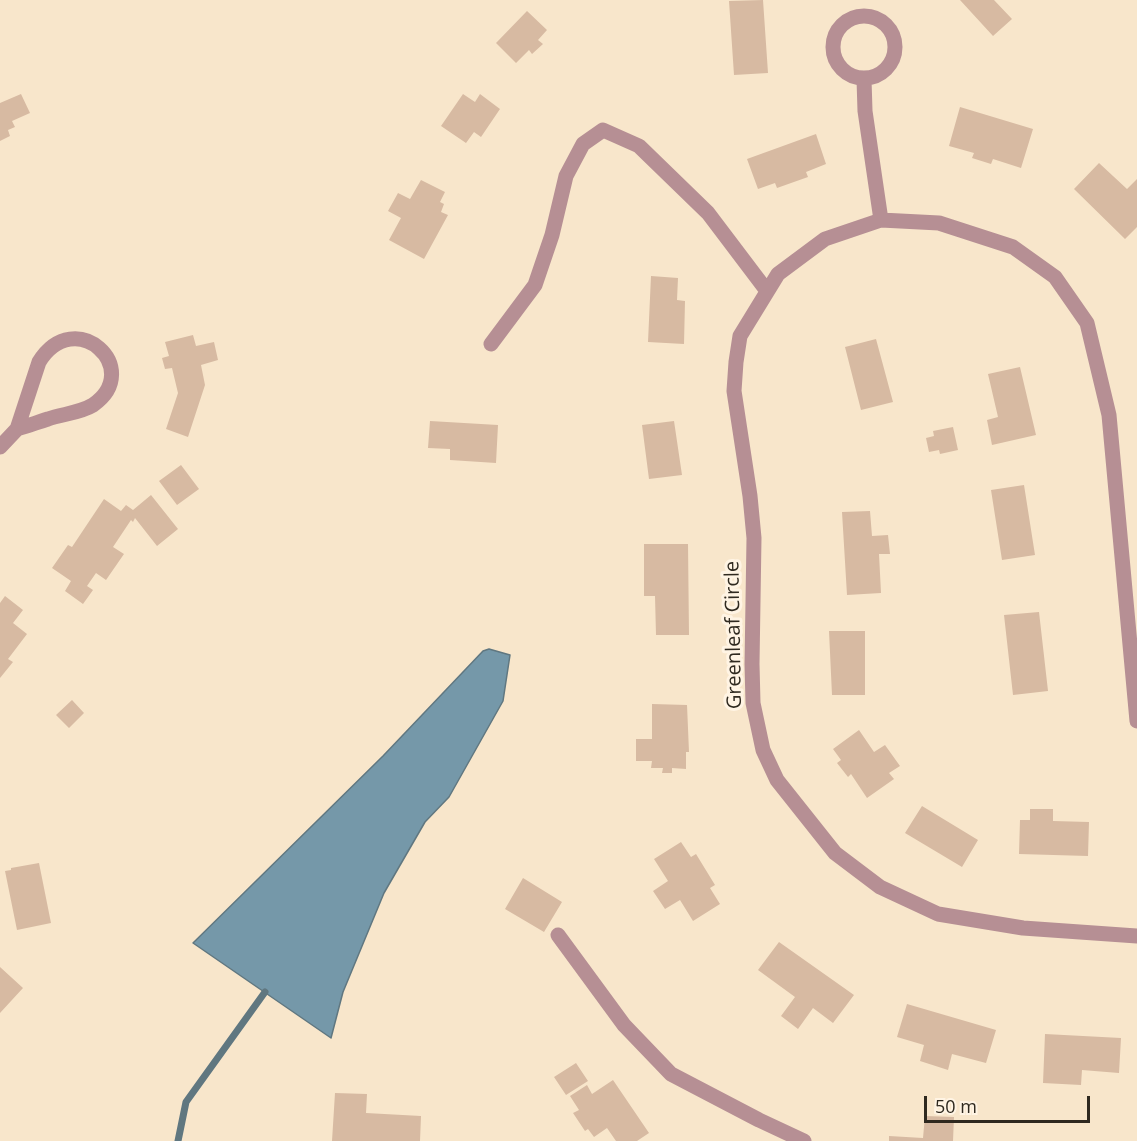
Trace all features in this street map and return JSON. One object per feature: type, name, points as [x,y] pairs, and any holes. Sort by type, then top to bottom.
[{"type":"street","points":[[865,15],[877,18],[887,25],[894,36],[896,48],[893,60],[886,70],[864,79],[852,76],[842,69],[835,59],[833,46],[842,24],[865,15]]},
{"type":"street","points":[[864,79],[865,111],[881,220]]},
{"type":"street","points":[[491,344],[535,285],[552,235],[566,176],[582,144],[603,130],[639,146],[708,213],[767,291]]},
{"type":"street","name":"Greenleaf Circle","points":[[1137,721],[1108,415],[1087,322],[1055,277],[1014,247],[939,223],[881,220],[825,239],[778,274],[740,336],[734,391],[754,538],[753,703],[764,750],[777,780],[836,853],[880,887],[938,914],[1023,928],[1137,936]]},
{"type":"street","points":[[0,447],[17,429],[39,362],[45,352],[55,343],[68,339],[83,340],[96,346],[105,354],[111,365],[111,381],[102,398],[90,407],[17,429]]},
{"type":"street","points":[[558,935],[624,1025],[671,1074],[804,1141]]},
{"type":"water","points":[[489,649],[510,655],[503,701],[449,797],[425,822],[384,893],[343,992],[331,1038],[193,943],[383,756],[483,651]]},
{"type":"building","points":[[763,0],[768,73],[734,75],[729,1]]},
{"type":"building","points":[[960,0],[994,0],[1012,19],[993,36]]},
{"type":"building","points":[[527,11],[547,30],[538,40],[543,44],[532,54],[529,50],[516,63],[496,43]]},
{"type":"building","points":[[21,94],[30,113],[12,121],[15,127],[8,130],[10,136],[0,141],[0,103]]},
{"type":"building","points":[[463,94],[475,102],[480,94],[500,109],[481,137],[474,132],[466,143],[441,126]]},
{"type":"building","points":[[960,107],[1033,129],[1021,168],[993,159],[991,164],[972,158],[974,153],[949,146]]},
{"type":"building","points":[[816,134],[826,164],[806,172],[808,177],[777,188],[775,183],[758,189],[747,159]]},
{"type":"building","points":[[1099,163],[1127,189],[1137,179],[1137,227],[1125,239],[1074,189]]},
{"type":"building","points":[[421,180],[445,192],[440,202],[444,204],[441,212],[448,215],[424,259],[389,240],[401,218],[388,211],[398,193],[410,199]]},
{"type":"building","points":[[651,276],[678,278],[677,300],[685,301],[684,344],[648,342]]},
{"type":"building","points":[[193,335],[196,346],[214,342],[218,360],[201,365],[205,385],[188,437],[166,429],[178,393],[172,368],[165,369],[162,358],[169,356],[165,342]]},
{"type":"building","points":[[876,339],[893,402],[861,410],[845,347]]},
{"type":"building","points":[[1020,367],[1036,435],[992,445],[987,420],[998,417],[988,374]]},
{"type":"building","points":[[430,421],[498,425],[496,463],[450,460],[450,449],[428,448]]},
{"type":"building","points":[[674,421],[682,475],[649,479],[642,425]]},
{"type":"building","points":[[953,427],[958,450],[940,454],[939,450],[929,452],[926,438],[934,436],[933,431]]},
{"type":"building","points":[[181,465],[199,489],[177,505],[159,481]]},
{"type":"building","points":[[1024,485],[1035,555],[1002,560],[991,490]]},
{"type":"building","points":[[151,495],[178,529],[157,546],[135,518],[133,522],[131,520],[113,547],[124,554],[106,580],[96,573],[87,586],[93,590],[83,604],[65,591],[71,581],[52,568],[68,545],[72,547],[104,499],[121,511],[126,505],[133,510]]},
{"type":"building","points":[[870,511],[872,536],[888,535],[890,554],[879,554],[881,593],[847,595],[842,512]]},
{"type":"building","points":[[644,544],[688,544],[689,635],[656,635],[655,596],[644,596]]},
{"type":"building","points":[[5,596],[23,610],[13,623],[27,634],[8,659],[13,662],[0,678],[0,603]]},
{"type":"building","points":[[1039,612],[1048,691],[1013,695],[1004,615]]},
{"type":"building","points":[[829,631],[865,631],[865,695],[832,695]]},
{"type":"building","points":[[72,700],[84,713],[69,728],[56,715]]},
{"type":"building","points":[[652,704],[687,705],[689,752],[686,752],[686,769],[672,768],[672,773],[662,773],[663,768],[651,768],[652,761],[636,761],[636,739],[652,739]]},
{"type":"building","points":[[859,730],[874,752],[885,745],[900,766],[889,773],[894,779],[867,798],[851,774],[848,777],[837,763],[841,760],[833,749]]},
{"type":"building","points":[[922,806],[978,840],[962,867],[905,833]]},
{"type":"building","points":[[1030,809],[1053,809],[1053,821],[1089,822],[1088,856],[1019,854],[1020,820],[1030,820]]},
{"type":"building","points":[[681,842],[691,857],[696,854],[715,885],[710,888],[720,904],[693,921],[680,900],[665,909],[653,891],[668,881],[654,859]]},
{"type":"building","points":[[39,863],[51,923],[17,930],[5,871]]},
{"type":"building","points":[[523,878],[562,902],[544,932],[505,909]]},
{"type":"building","points":[[779,942],[854,995],[833,1023],[813,1008],[798,1029],[781,1016],[795,997],[758,970]]},
{"type":"building","points":[[0,967],[23,988],[0,1013]]},
{"type":"building","points":[[907,1004],[996,1030],[986,1063],[952,1054],[948,1070],[920,1061],[924,1045],[897,1037]]},
{"type":"building","points":[[1045,1034],[1121,1038],[1119,1073],[1082,1070],[1081,1085],[1043,1083]]},
{"type":"building","points":[[576,1063],[588,1081],[566,1095],[554,1077]]},
{"type":"building","points":[[613,1080],[649,1133],[637,1141],[616,1141],[607,1128],[594,1137],[588,1129],[585,1131],[573,1113],[579,1110],[570,1096],[587,1085],[592,1094]]},
{"type":"building","points":[[335,1093],[367,1094],[366,1113],[421,1116],[420,1141],[332,1141]]},
{"type":"building","points":[[925,1116],[954,1117],[953,1141],[889,1141],[889,1136],[923,1138]]},
{"type":"waterway","points":[[178,1141],[186,1102],[265,992]]}]
